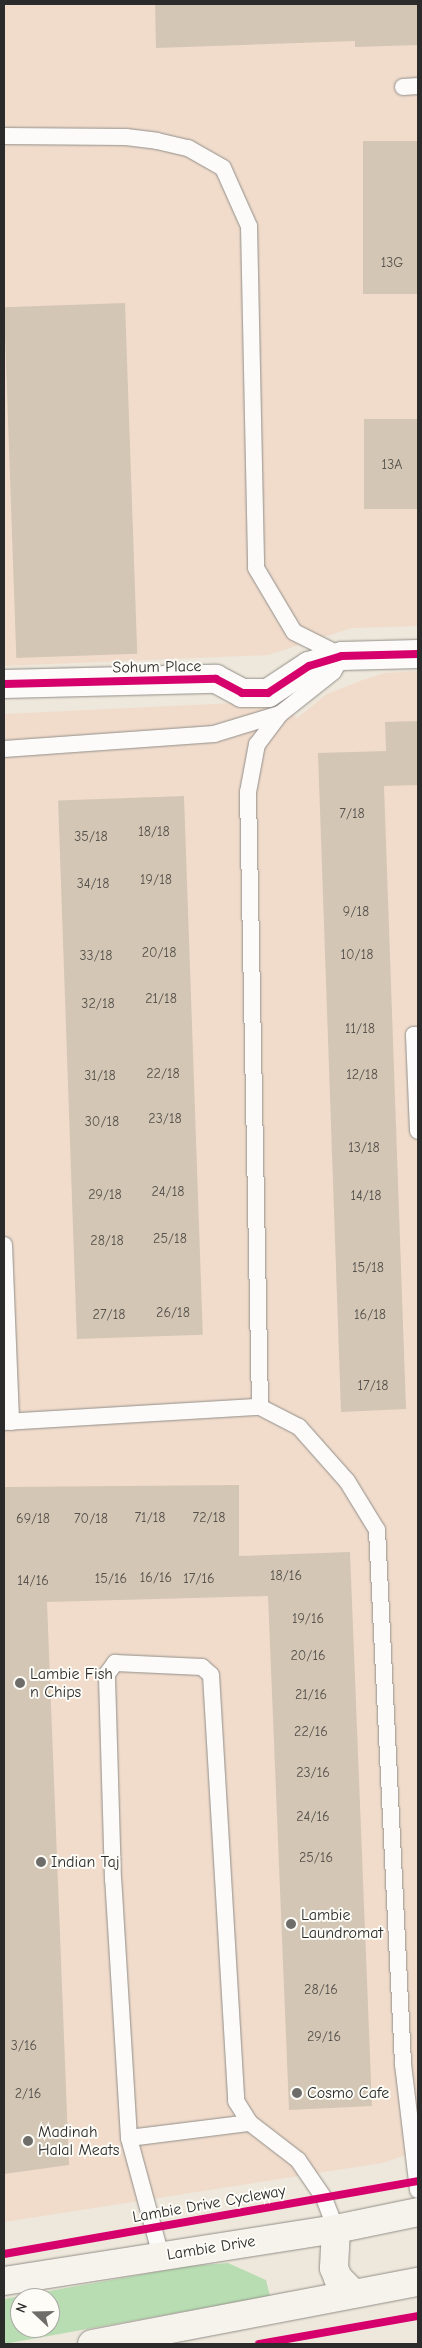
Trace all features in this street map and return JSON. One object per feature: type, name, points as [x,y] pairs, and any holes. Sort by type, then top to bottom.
[{"type":"main road","name":"Lambie Drive","points":[[4,2281],[336,2229],[418,2212]]},
{"type":"main road","points":[[336,2229],[334,2268],[338,2278],[352,2292]]},
{"type":"main road","points":[[92,2344],[352,2292],[418,2282]]},
{"type":"street","name":"Sohum Place","points":[[4,684],[216,679],[242,694],[268,693],[309,666],[342,656],[418,654]]},
{"type":"lane","points":[[4,136],[126,137],[156,140],[188,148],[223,168],[249,226],[256,568],[294,632],[342,656],[333,672],[280,714],[257,744],[248,792],[260,1407]]},
{"type":"lane","points":[[4,749],[214,734],[280,714]]},
{"type":"lane","points":[[418,1035],[414,1036],[418,1131]]},
{"type":"lane","points":[[4,1245],[7,1422],[260,1407],[299,1427],[347,1481],[377,1530],[403,2064],[418,2190]]},
{"type":"lane","points":[[162,2256],[129,2138],[113,1870],[107,1674],[114,1663],[202,1667],[211,1675],[236,2101],[250,2123],[298,2160],[324,2198],[336,2229]]},
{"type":"lane","points":[[129,2138],[250,2123]]},
{"type":"shaded area","points":[[4,4],[418,4],[418,626],[352,628],[268,655],[4,666]]},
{"type":"shaded area","points":[[418,671],[418,2151],[382,2163],[4,2222],[4,714],[276,701],[297,718],[327,694],[360,681],[385,673]]},
{"type":"green space","points":[[228,2263],[266,2280],[270,2296],[60,2334],[60,2289],[190,2266]]},
{"type":"green space","points":[[10,2298],[10,2338],[37,2338],[4,2344],[4,2299]]},
{"type":"building","points":[[155,4],[418,4],[418,45],[355,47],[355,41],[156,48]]},
{"type":"building","points":[[363,141],[418,141],[418,294],[363,294]]},
{"type":"building","points":[[125,303],[137,654],[16,658],[4,307]]},
{"type":"building","points":[[364,419],[418,419],[418,509],[364,509]]},
{"type":"building","points":[[418,721],[418,785],[384,786],[406,1409],[341,1412],[318,753],[386,751],[385,722]]},
{"type":"building","points":[[184,796],[203,1335],[77,1339],[58,800]]},
{"type":"building","points":[[239,1485],[239,1556],[350,1552],[372,2106],[289,2110],[268,1596],[47,1602],[69,2165],[4,2174],[4,1487]]},
{"type":"cycle path","points":[[4,684],[216,679],[242,693],[268,693],[309,666],[342,656],[418,654]]},
{"type":"cycle path","name":"Lambie Drive Cycleway","points":[[4,2254],[418,2181]]},
{"type":"cycle path","points":[[259,2344],[418,2316]]},
{"type":"place","name":"Lambie Fish n Chips","points":[[20,1683]]},
{"type":"place","name":"Indian Taj","points":[[41,1862]]},
{"type":"place","name":"Lambie Laundromat","points":[[291,1924]]},
{"type":"place","name":"Cosmo Cafe","points":[[297,2093]]},
{"type":"place","name":"Madinah Halal Meats","points":[[28,2141]]}]
